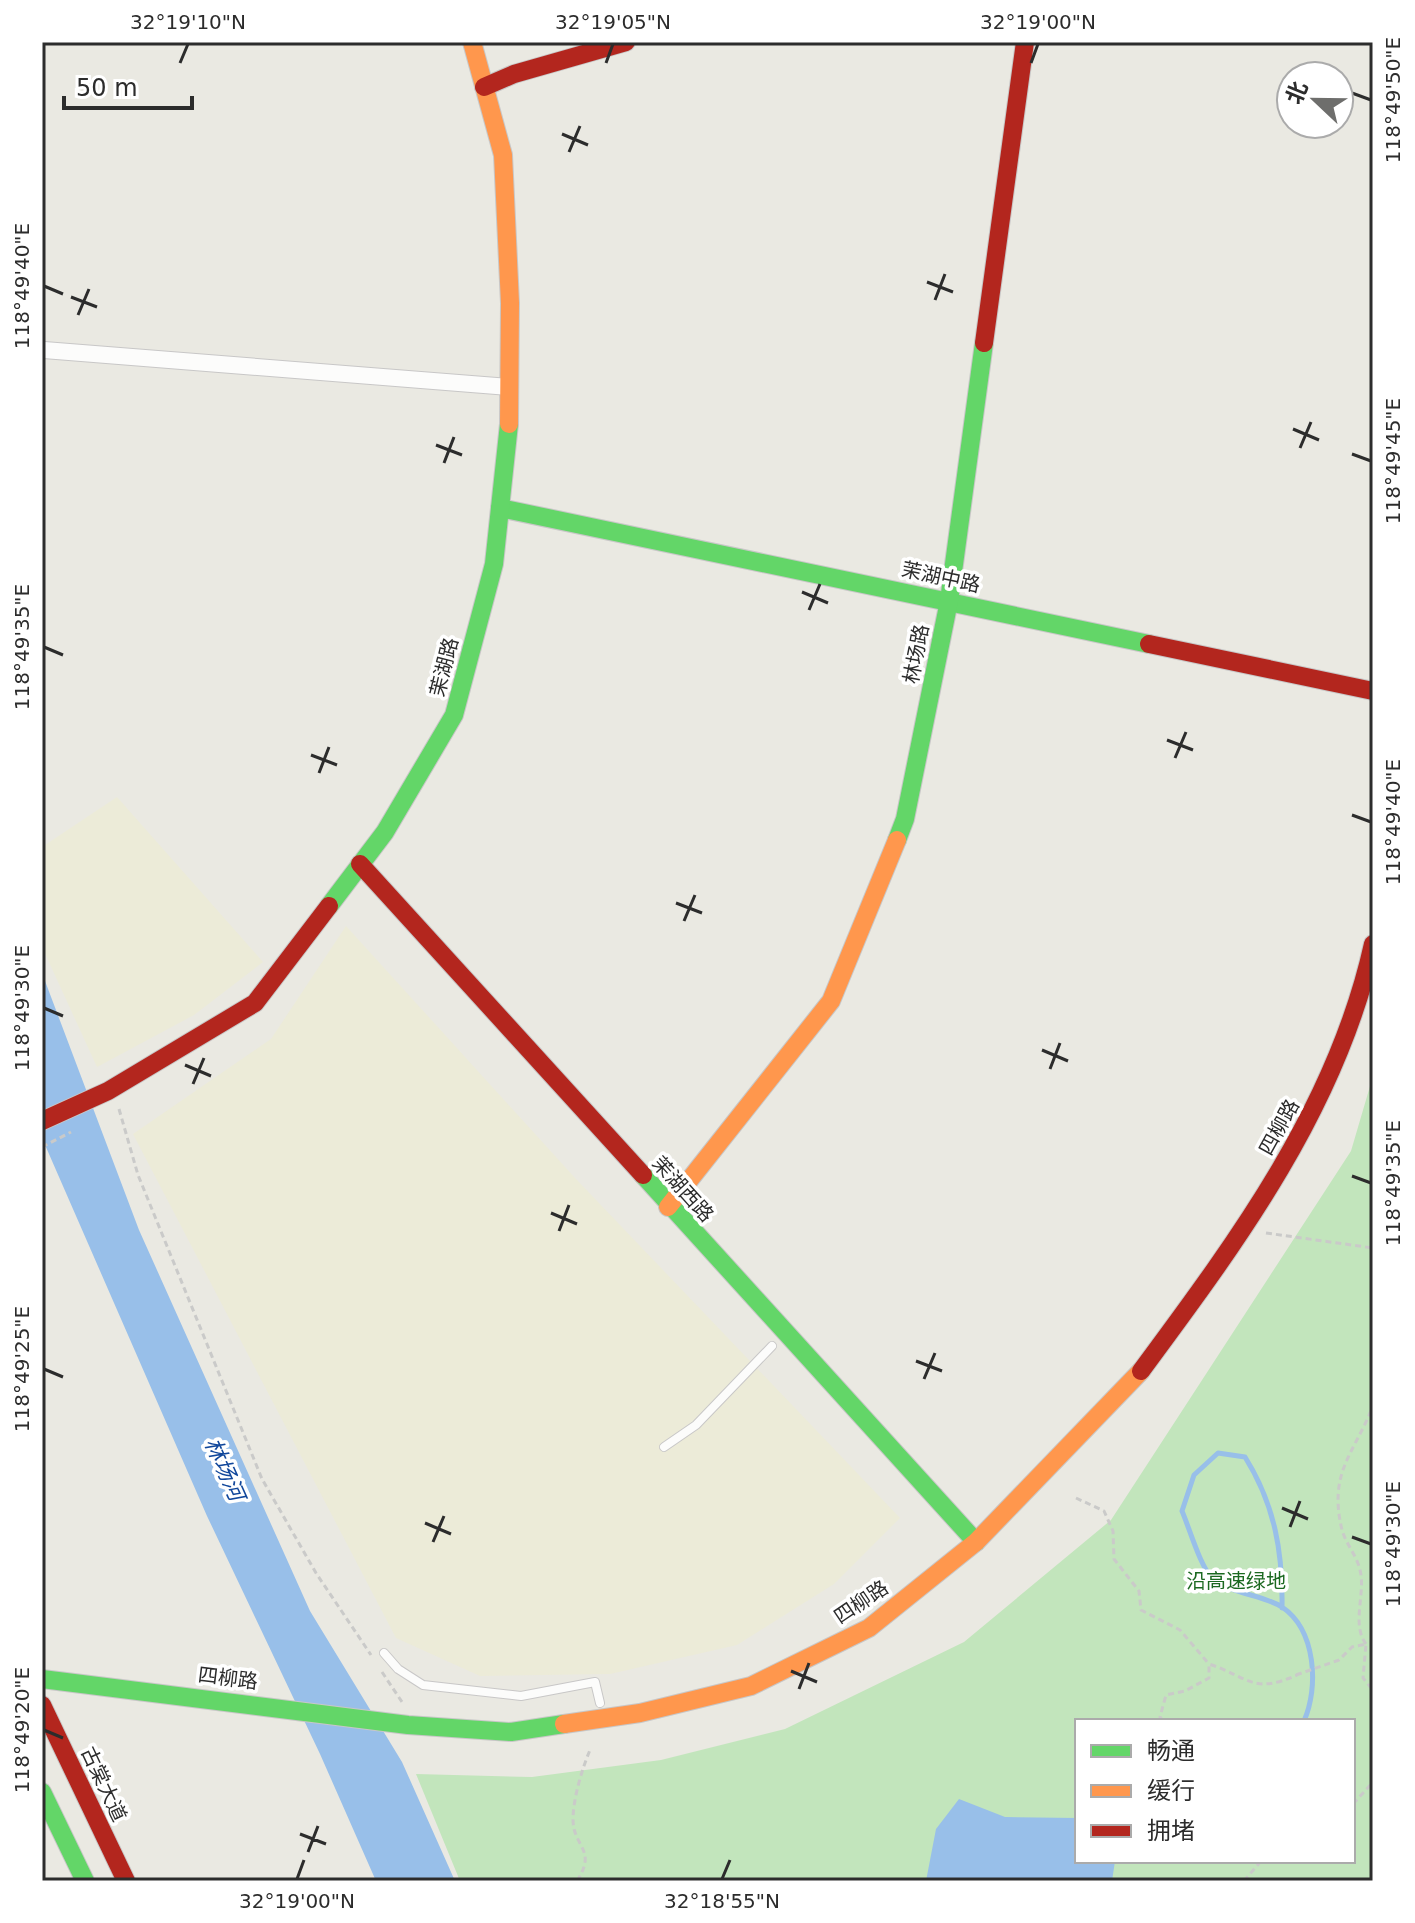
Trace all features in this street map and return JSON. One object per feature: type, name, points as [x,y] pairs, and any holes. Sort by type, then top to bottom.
[{"type":"street","name":"茉湖路","points":[[42,1121],[108,1091],[255,1003],[385,832],[454,715],[494,564],[509,431],[510,303],[503,155],[472,42]]},
{"type":"street","points":[[484,87],[514,74],[626,42]]},
{"type":"street","name":"林场路","points":[[668,1207],[831,1001],[905,819],[949,601],[1025,42]]},
{"type":"street","points":[[44,350],[509,387]]},
{"type":"street","name":"茉湖中路","points":[[500,508],[1373,691]]},
{"type":"street","name":"茉湖西路","points":[[360,864],[668,1207],[976,1542]]},
{"type":"street","name":"四柳路","points":[[42,1679],[412,1725],[511,1732],[640,1713],[751,1686],[869,1628],[976,1542],[1140,1372],[1246,1228],[1315,1111],[1364,985],[1373,944]]},
{"type":"street","name":"古棠大道","points":[[42,1705],[126,1881]]},
{"type":"street","points":[[42,1792],[85,1881]]},
{"type":"lane","points":[[664,1447],[696,1425],[772,1346]]},
{"type":"lane","points":[[384,1653],[398,1669],[423,1685],[521,1696],[595,1682],[600,1703]]},
{"type":"path","points":[[119,1109],[138,1175],[262,1479],[316,1573],[412,1725]]},
{"type":"path","points":[[1246,1228],[1373,1248]]},
{"type":"path","points":[[1373,1406],[1343,1463],[1339,1509],[1343,1533],[1361,1571],[1360,1622],[1366,1644],[1363,1678],[1373,1690]]},
{"type":"path","points":[[1076,1498],[1104,1511],[1113,1531],[1114,1559],[1139,1591],[1141,1610],[1180,1630],[1209,1664],[1251,1684],[1267,1686],[1297,1675]]},
{"type":"path","points":[[1288,1679],[1328,1661],[1339,1660],[1352,1647],[1366,1644]]},
{"type":"path","points":[[1162,1719],[1166,1695],[1185,1691],[1209,1678],[1209,1664]]},
{"type":"path","points":[[577,1881],[586,1866],[586,1851],[576,1837],[573,1820],[590,1750]]},
{"type":"path","points":[[1355,1802],[1373,1782]]},
{"type":"path","points":[[1244,1881],[1258,1863]]},
{"type":"shaded area","points":[[117,797],[263,962],[194,1015],[97,1067],[42,947],[42,847]]},
{"type":"shaded area","points":[[346,926],[576,1179],[900,1518],[834,1584],[737,1645],[610,1674],[480,1676],[396,1638],[133,1134],[271,1039]]},
{"type":"green space","name":"沿高速绿地","points":[[1373,1076],[1373,1881],[460,1881],[416,1774],[532,1777],[661,1760],[785,1729],[964,1642],[1111,1520],[1351,1151]]},
{"type":"water","name":"林场河","points":[[42,973],[139,1230],[310,1611],[402,1762],[455,1881],[376,1881],[320,1754],[207,1516],[42,1138]]},
{"type":"water","points":[[959,1799],[1005,1817],[1075,1818],[1075,1863],[1115,1863],[1112,1881],[926,1881],[936,1829]]},
{"type":"waterway","points":[[1218,1453],[1245,1457],[1264,1493],[1279,1549],[1282,1607],[1221,1584],[1209,1574],[1200,1557],[1182,1511],[1194,1475],[1218,1453]]},
{"type":"waterway","points":[[1282,1607],[1293,1617],[1308,1644],[1313,1676],[1305,1719]]},
{"type":"traffic: fast","points":[[897,840],[905,819],[949,601],[984,343]]},
{"type":"traffic: fast","points":[[329,906],[385,832],[454,715],[494,564],[509,424]]},
{"type":"traffic: fast","points":[[500,508],[1149,644]]},
{"type":"traffic: fast","points":[[643,1175],[976,1542]]},
{"type":"traffic: fast","points":[[42,1679],[408,1725],[511,1732],[564,1724]]},
{"type":"traffic: fast","points":[[42,1792],[85,1881]]},
{"type":"traffic: slow","points":[[472,42],[503,155],[510,303],[509,424]]},
{"type":"traffic: slow","points":[[668,1207],[831,1001],[897,840]]},
{"type":"traffic: slow","points":[[564,1724],[640,1713],[751,1686],[869,1628],[976,1542],[1141,1371]]},
{"type":"traffic: jam","points":[[484,87],[514,74],[626,42]]},
{"type":"traffic: jam","points":[[984,343],[1025,42]]},
{"type":"traffic: jam","points":[[1149,644],[1373,691]]},
{"type":"traffic: jam","points":[[360,864],[643,1175]]},
{"type":"traffic: jam","points":[[42,1121],[108,1091],[255,1003],[329,906]]},
{"type":"traffic: jam","points":[[1141,1371],[1213,1272],[1280,1170],[1335,1061],[1357,1004],[1373,944]]},
{"type":"traffic: jam","points":[[42,1705],[126,1881]]}]
